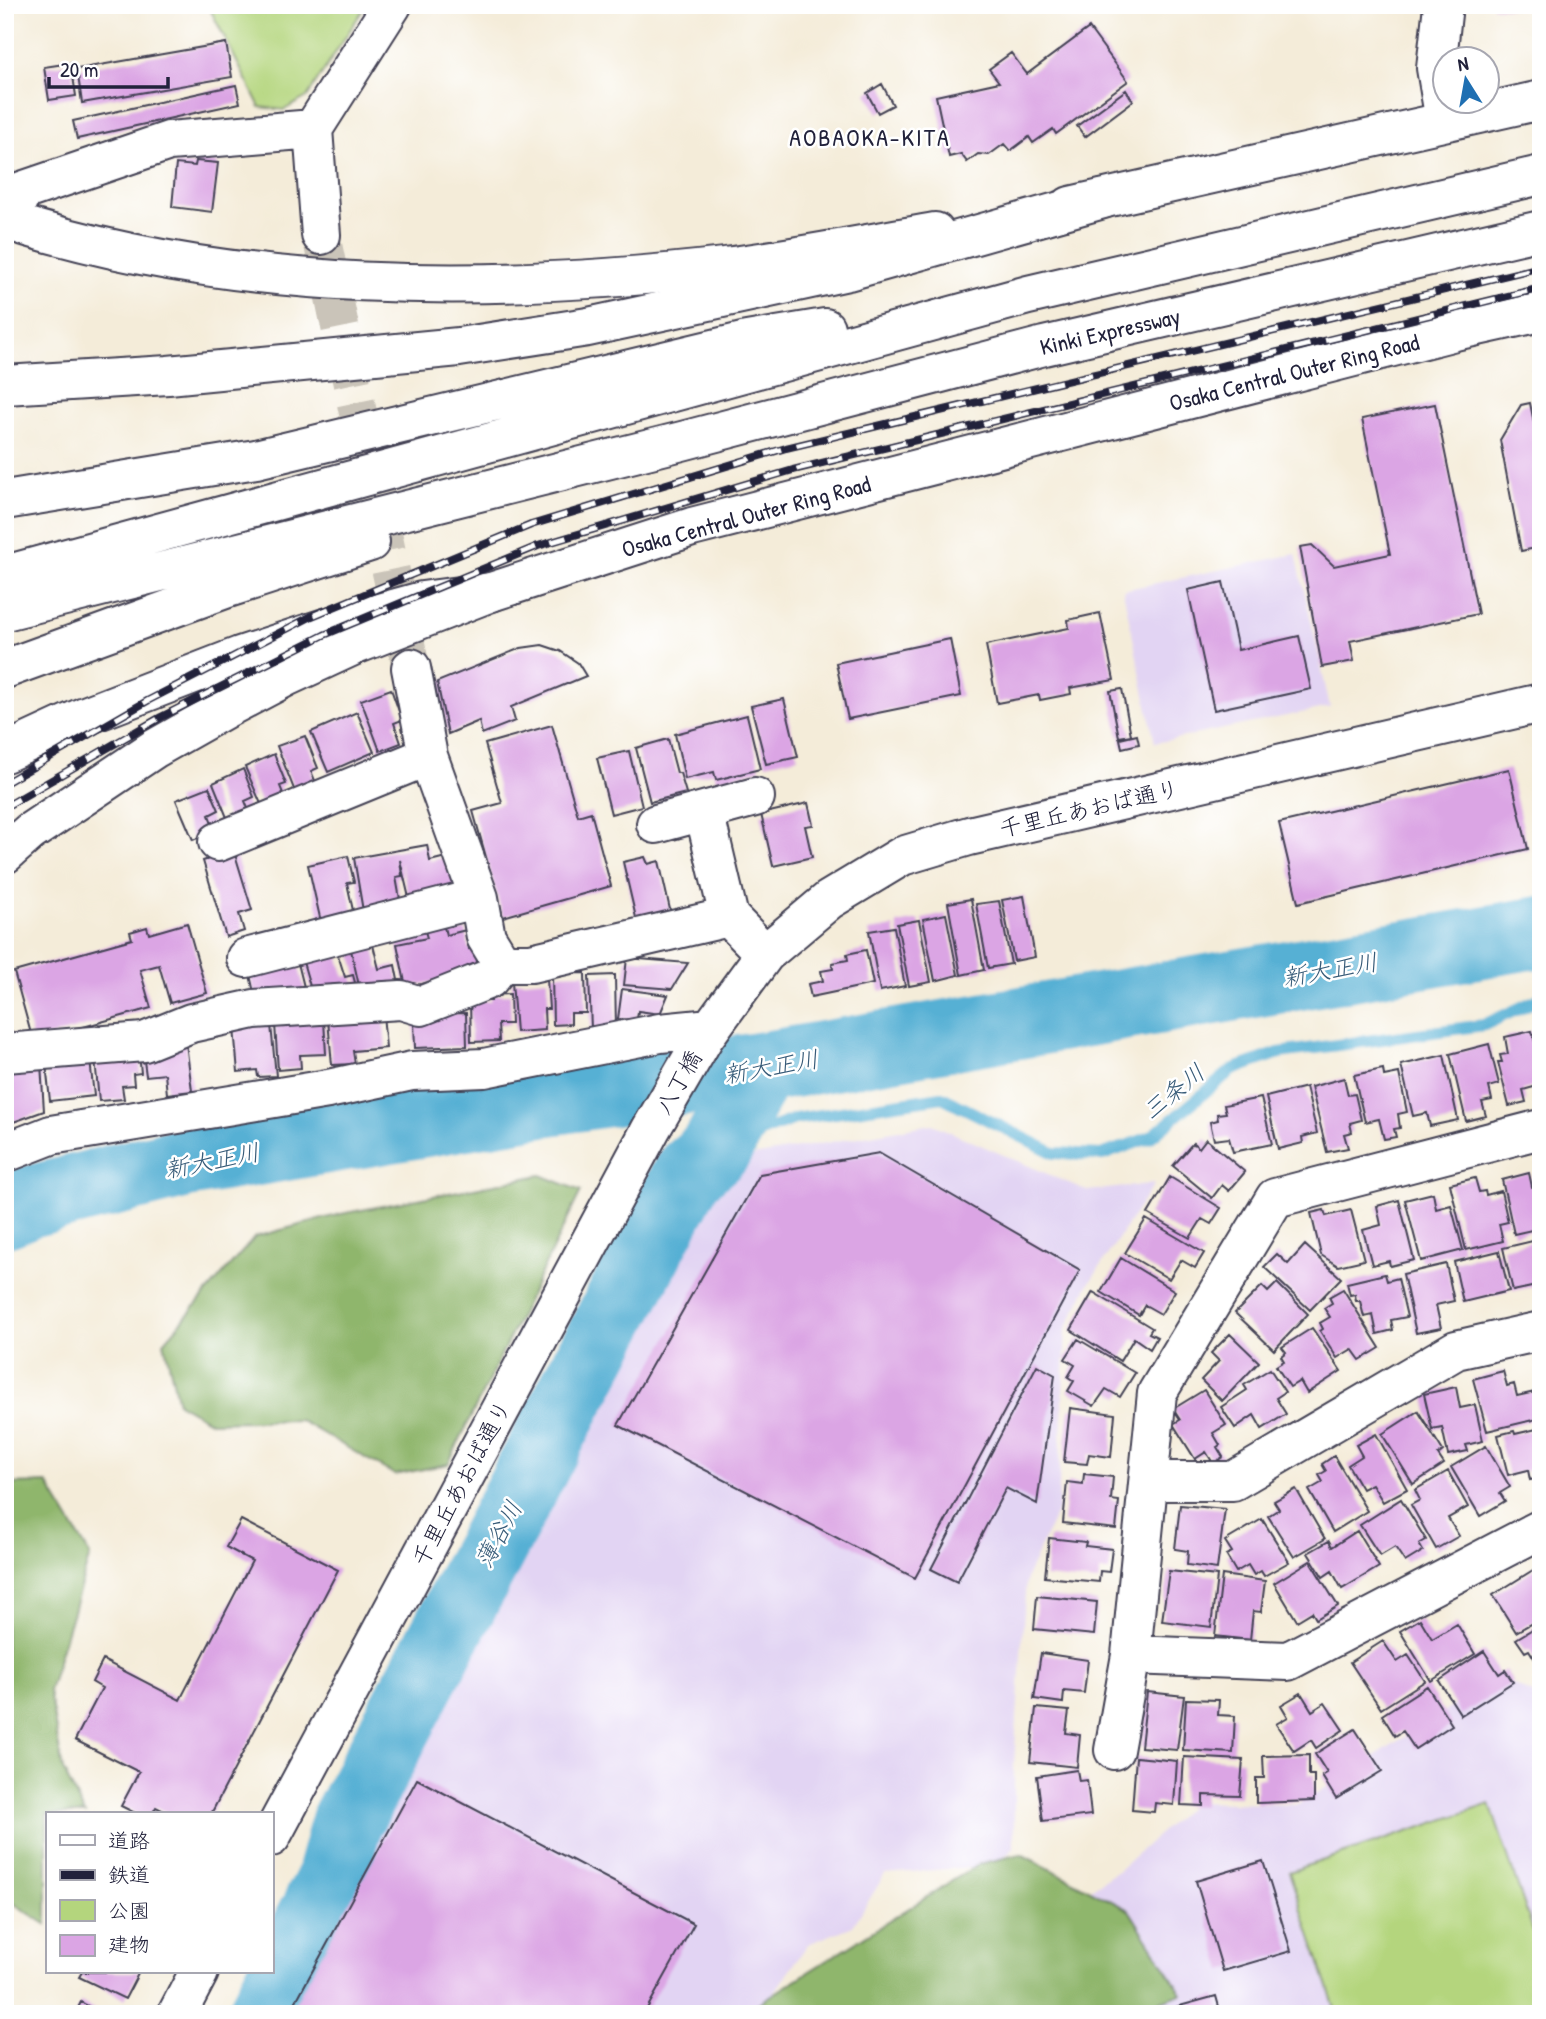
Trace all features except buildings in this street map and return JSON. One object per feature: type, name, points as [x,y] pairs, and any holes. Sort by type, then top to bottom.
[{"type":"main road","points":[[321,235],[313,129],[391,5]]},
{"type":"main road","points":[[1443,5],[1436,68],[1446,121]]},
{"type":"main road","points":[[313,129],[169,141],[22,191],[7,221],[88,243],[183,264],[284,276],[392,282],[517,282],[623,276],[727,266],[968,227],[1541,100]]},
{"type":"main road","points":[[5,575],[1028,295],[1541,175]]},
{"type":"main road","points":[[5,385],[169,375],[446,348],[588,327],[848,271],[1103,199]]},
{"type":"main road","name":"Kinki Expressway","points":[[682,441],[1044,346],[1541,230]]},
{"type":"main road","points":[[5,500],[256,459],[747,341],[1028,295]]},
{"type":"main road","name":"Osaka Central Outer Ring Road","points":[[5,853],[30,832],[154,749],[223,709],[355,645],[491,592],[692,527],[1442,334],[1541,312]]},
{"type":"main road","points":[[5,611],[682,441]]},
{"type":"main road","points":[[5,668],[228,588],[682,441]]},
{"type":"main road","points":[[5,552],[172,510],[458,450]]},
{"type":"main road","points":[[5,752],[158,687],[288,640],[422,601],[491,592]]},
{"type":"main road","points":[[411,668],[428,756],[479,898],[486,937],[502,964]]},
{"type":"main road","name":"千里丘あおば通り","points":[[708,1032],[765,954],[829,900],[902,856],[969,836],[1541,704]]},
{"type":"main road","points":[[218,842],[428,756]]},
{"type":"main road","points":[[656,824],[755,797]]},
{"type":"main road","points":[[704,811],[729,917],[765,954]]},
{"type":"main road","points":[[246,958],[479,898]]},
{"type":"main road","points":[[5,1053],[144,1042],[191,1023],[254,1009],[401,1000],[421,1006],[489,979],[502,964],[531,963],[729,917]]},
{"type":"main road","points":[[5,1153],[51,1135],[412,1072],[484,1068],[660,1033],[708,1032]]},
{"type":"main road","name":"八丁橋","points":[[651,1129],[708,1032]]},
{"type":"main road","name":"千里丘あおば通り","points":[[273,1833],[651,1129]]},
{"type":"main road","points":[[1114,1750],[1131,1655],[1157,1393],[1275,1198],[1541,1129]]},
{"type":"main road","points":[[1149,1481],[1233,1481],[1456,1350],[1541,1331]]},
{"type":"main road","points":[[1131,1655],[1288,1661],[1541,1529]]},
{"type":"main road","points":[[177,2014],[198,1974]]},
{"type":"shaded area","points":[[1296,554],[1330,707],[1155,743],[1123,590]]},
{"type":"shaded area","points":[[932,1124],[1087,1191],[1154,1184],[1088,1285],[1066,1329],[1058,1509],[1026,1578],[1014,1764],[1014,1848],[996,1865],[885,1874],[853,1926],[808,1944],[759,2014],[276,2014],[458,1659],[725,1178],[753,1156]]},
{"type":"shaded area","points":[[1498,1677],[1541,1698],[1541,2014],[904,2014],[1119,1870],[1194,1802],[1298,1805]]},
{"type":"green space","points":[[208,5],[366,5],[307,97],[284,110],[260,107]]},
{"type":"green space","points":[[541,1175],[581,1191],[448,1464],[395,1475],[299,1420],[211,1422],[178,1403],[164,1342],[255,1237],[341,1214]]},
{"type":"green space","points":[[47,1483],[90,1555],[49,1691],[63,1770],[84,1812],[46,1812],[46,1924],[5,1898],[5,1484]]},
{"type":"green space","points":[[1490,1804],[1541,1954],[1541,2014],[1337,2014],[1289,1872]]},
{"type":"green space","points":[[1021,1854],[1129,1910],[1182,1994],[1123,2014],[742,2014],[979,1864]]},
{"type":"waterway","name":"新大正川","points":[[5,1212],[28,1202],[186,1162],[542,1101],[759,1068],[1541,932]]},
{"type":"waterway","name":"三条川","points":[[716,1149],[795,1119],[942,1097],[1054,1153],[1102,1155],[1151,1137],[1232,1070],[1279,1053],[1484,1025],[1541,998]]},
{"type":"waterway","name":"薄谷川","points":[[263,2014],[330,1883],[347,1821],[688,1173],[716,1149],[759,1068]]},
{"type":"tunnel","points":[[321,235],[411,668]]},
{"type":"railway","points":[[5,783],[149,700],[312,616],[531,525],[786,448],[1541,267]]},
{"type":"railway","points":[[5,807],[161,717],[324,635],[538,546],[793,470],[1541,288]]},
{"type":"district","name":"AOBAOKA-KITA","points":[[870,137]]}]
